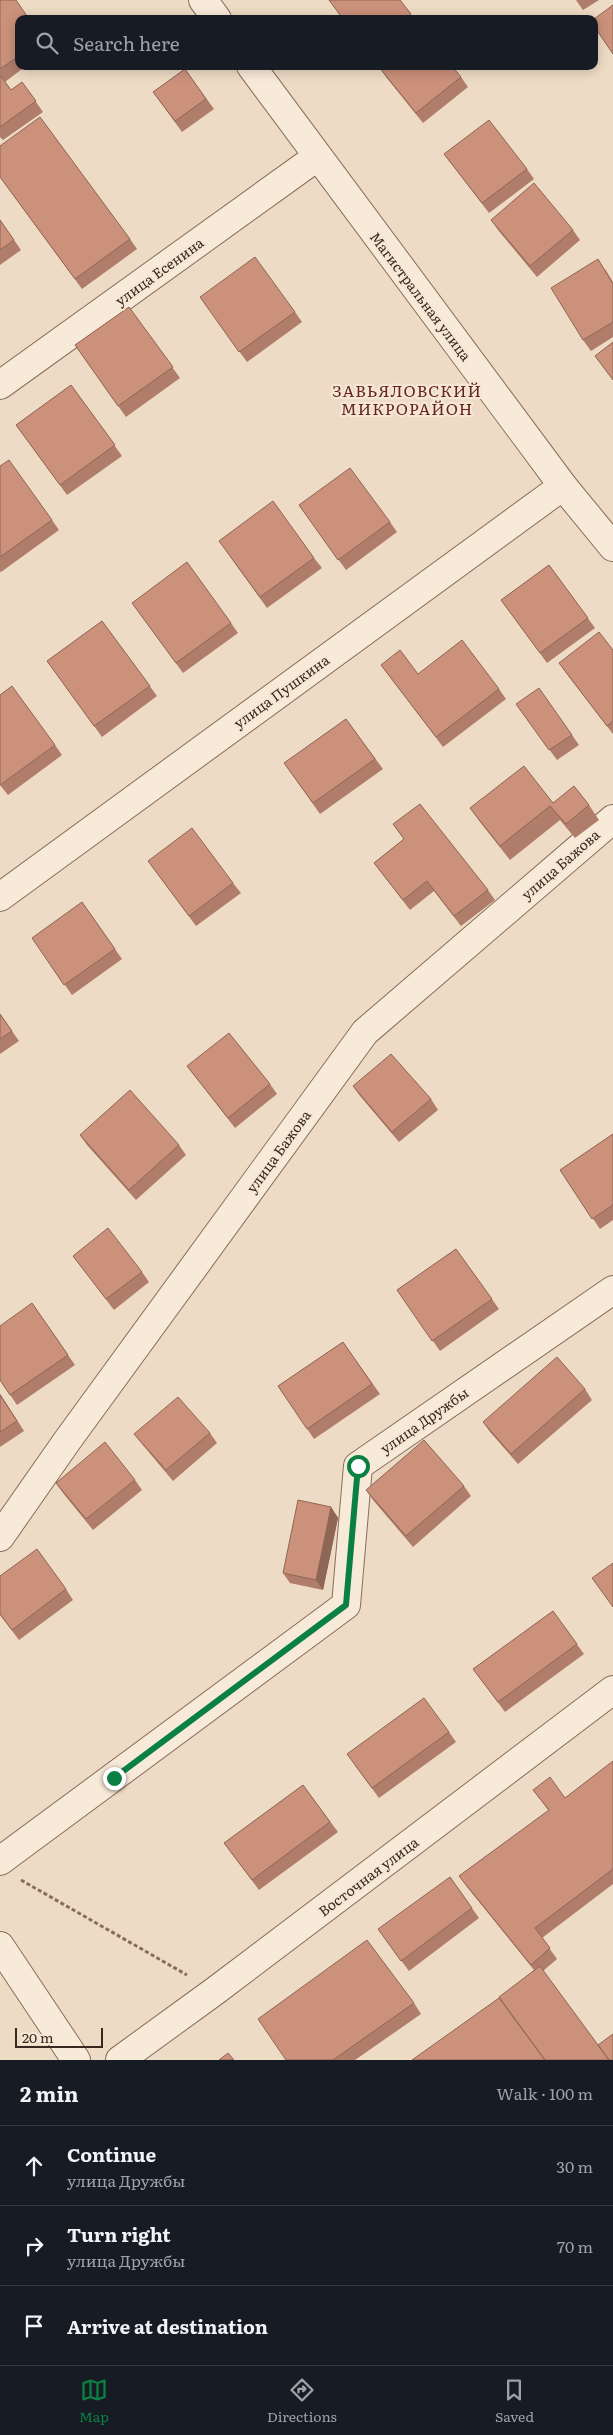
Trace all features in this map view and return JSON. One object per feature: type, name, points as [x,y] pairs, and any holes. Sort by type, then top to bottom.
[{"type":"street","points":[[203,0],[214,15]]},
{"type":"street","name":"Магистральная улица","points":[[254,70],[563,486],[613,547]]},
{"type":"street","name":"улица Есенина","points":[[0,386],[317,157]]},
{"type":"street","name":"улица Пушкина","points":[[0,897],[563,486]]},
{"type":"street","name":"улица Бажова","points":[[0,1537],[67,1441],[365,1032],[613,819]]},
{"type":"street","name":"улица Дружбы","points":[[9,1869],[346,1605],[358,1466],[613,1290]]},
{"type":"street","name":"Восточная улица","points":[[120,2060],[216,1992],[613,1690]]},
{"type":"street","points":[[0,1946],[76,2060]]},
{"type":"path","points":[[9,1869],[216,1992]]},
{"type":"building","points":[[0,0],[16,0],[26,15],[15,15],[15,59],[0,69]]},
{"type":"building","points":[[329,0],[400,0],[411,14],[410,15],[340,15]]},
{"type":"building","points":[[613,5],[613,54],[598,32],[598,16]]},
{"type":"building","points":[[186,70],[206,99],[175,121],[153,92]]},
{"type":"building","points":[[381,70],[455,70],[461,77],[416,113]]},
{"type":"building","points":[[0,75],[11,90],[22,82],[36,101],[0,127]]},
{"type":"building","points":[[40,117],[130,239],[75,279],[0,177],[0,146]]},
{"type":"building","points":[[489,120],[527,169],[482,203],[444,154]]},
{"type":"building","points":[[534,183],[573,230],[530,266],[491,220]]},
{"type":"building","points":[[0,220],[14,240],[0,250]]},
{"type":"building","points":[[255,257],[295,312],[239,352],[200,297]]},
{"type":"building","points":[[598,259],[613,284],[613,322],[583,340],[551,288]]},
{"type":"building","points":[[129,307],[173,367],[118,406],[75,345]]},
{"type":"building","points":[[613,342],[613,380],[595,356]]},
{"type":"building","points":[[71,385],[115,445],[60,485],[16,425]]},
{"type":"building","points":[[9,460],[52,520],[0,557],[0,466]]},
{"type":"building","points":[[350,468],[390,522],[338,560],[299,505]]},
{"type":"building","points":[[273,501],[314,558],[260,597],[219,541]]},
{"type":"building","points":[[187,562],[231,623],[176,663],[132,603]]},
{"type":"building","points":[[549,565],[588,618],[540,653],[501,600]]},
{"type":"building","points":[[102,621],[150,686],[94,726],[47,661]]},
{"type":"building","points":[[599,632],[613,650],[613,721],[607,726],[559,663]]},
{"type":"building","points":[[462,640],[499,689],[436,737],[381,665],[400,650],[418,674]]},
{"type":"building","points":[[12,686],[55,745],[0,785],[0,695]]},
{"type":"building","points":[[539,688],[572,735],[549,750],[516,704]]},
{"type":"building","points":[[346,719],[375,759],[313,803],[284,763]]},
{"type":"building","points":[[524,766],[553,803],[574,786],[589,805],[566,824],[550,806],[500,846],[470,808]]},
{"type":"building","points":[[420,804],[488,890],[454,916],[427,881],[403,900],[374,863],[404,839],[393,824]]},
{"type":"building","points":[[192,828],[233,883],[189,916],[148,861]]},
{"type":"building","points":[[82,902],[115,949],[64,985],[32,938]]},
{"type":"building","points":[[0,1014],[12,1031],[0,1039]]},
{"type":"building","points":[[229,1033],[270,1084],[228,1118],[187,1066]]},
{"type":"building","points":[[391,1054],[431,1099],[392,1132],[353,1086]]},
{"type":"building","points":[[130,1090],[179,1145],[129,1190],[80,1135]]},
{"type":"building","points":[[613,1134],[613,1205],[592,1219],[560,1170]]},
{"type":"building","points":[[108,1228],[142,1272],[106,1299],[73,1256]]},
{"type":"building","points":[[456,1249],[492,1299],[432,1341],[397,1290]]},
{"type":"building","points":[[32,1303],[68,1355],[10,1395],[0,1380],[0,1326]]},
{"type":"building","points":[[343,1342],[372,1384],[307,1429],[278,1386]]},
{"type":"building","points":[[557,1357],[585,1389],[511,1454],[483,1422]]},
{"type":"building","points":[[0,1395],[17,1421],[0,1432]]},
{"type":"building","points":[[178,1397],[210,1433],[166,1470],[134,1434]]},
{"type":"building","points":[[424,1440],[464,1486],[406,1536],[366,1490]]},
{"type":"building","points":[[105,1442],[135,1480],[86,1519],[56,1483]]},
{"type":"building","points":[[298,1500],[331,1507],[316,1580],[283,1573]]},
{"type":"building","points":[[37,1549],[66,1589],[12,1630],[0,1614],[0,1576]]},
{"type":"building","points":[[613,1563],[613,1607],[592,1578]]},
{"type":"building","points":[[553,1611],[577,1644],[498,1702],[473,1669]]},
{"type":"building","points":[[424,1698],[449,1732],[372,1788],[347,1754]]},
{"type":"building","points":[[613,1761],[613,1869],[535,1928],[550,1948],[531,1965],[459,1876],[549,1810],[533,1790],[550,1777],[565,1798]]},
{"type":"building","points":[[303,1785],[330,1822],[252,1880],[224,1843]]},
{"type":"building","points":[[450,1877],[472,1908],[401,1961],[378,1929]]},
{"type":"building","points":[[367,1940],[414,2003],[333,2060],[286,2060],[258,2019]]},
{"type":"building","points":[[540,1966],[609,2060],[545,2060],[499,1997]]},
{"type":"building","points":[[499,1998],[545,2060],[412,2060]]},
{"type":"building","points":[[613,2034],[613,2060],[609,2060],[598,2045]]},
{"type":"building","points":[[228,2053],[234,2060],[219,2060]]},
{"type":"district","name":"ЗАВЬЯЛОВСКИЙ МИКРОРАЙОН","points":[[407,399]]},
{"type":"route","points":[[114,1778],[346,1605],[358,1466]]}]
